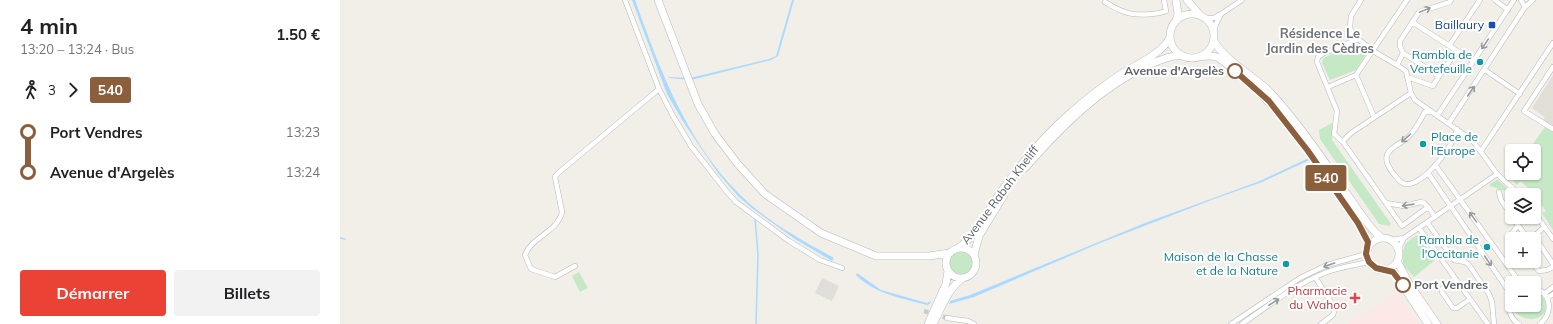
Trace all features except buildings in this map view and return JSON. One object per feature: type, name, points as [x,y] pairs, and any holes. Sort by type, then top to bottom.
[{"type":"main road","points":[[658,0],[698,104],[715,134],[737,163],[765,194],[821,233],[876,256],[929,256],[950,253],[958,248],[967,249],[974,255],[976,263],[974,272],[967,277],[954,277],[940,258],[929,256]]},
{"type":"main road","points":[[1176,0],[1178,14],[1170,37],[1172,46],[1183,56],[1188,58],[1209,55],[1216,57],[1249,82],[1269,101],[1308,151],[1365,234],[1368,246],[1366,254],[1369,262],[1376,268],[1386,269],[1395,274],[1428,324]]},
{"type":"main road","points":[[1186,0],[1214,30],[1214,41],[1209,51],[1199,57]]},
{"type":"main road","points":[[1176,21],[1187,15],[1203,17]]},
{"type":"main road","name":"Avenue Rabah Kheliff","points":[[958,248],[972,235],[1019,167],[1066,116],[1091,95],[1164,46],[1170,37]]},
{"type":"main road","points":[[1214,41],[1220,50],[1260,82],[1288,112],[1366,221],[1382,238]]},
{"type":"main road","name":"Avenue Rabah Kheliff","points":[[974,255],[979,236],[1003,198],[1022,171],[1060,130],[1094,100],[1132,74],[1161,60],[1177,55],[1183,56]]},
{"type":"main road","points":[[1368,246],[1374,240],[1382,238],[1392,240],[1398,250],[1397,261],[1410,285],[1437,324]]},
{"type":"main road","points":[[928,324],[946,284],[947,257],[950,253]]},
{"type":"main road","points":[[1386,269],[1394,265],[1397,261]]},
{"type":"main road","points":[[933,324],[951,291],[957,282],[962,278]]},
{"type":"street","points":[[625,0],[659,90],[692,146],[718,181],[736,202],[789,241],[820,260],[842,268]]},
{"type":"street","points":[[1106,2],[1126,13],[1160,14],[1166,11],[1164,0]]},
{"type":"street","points":[[1203,17],[1214,18],[1242,0]]},
{"type":"street","points":[[1361,0],[1351,16],[1350,27],[1352,34],[1373,51],[1406,71],[1411,94],[1415,100],[1473,141],[1497,174],[1512,188]]},
{"type":"street","points":[[1328,87],[1356,75],[1407,0]]},
{"type":"street","points":[[1439,76],[1403,53],[1400,46],[1400,41],[1419,12],[1450,2],[1451,0]]},
{"type":"street","points":[[1449,46],[1480,0]]},
{"type":"street","points":[[1495,0],[1508,10]]},
{"type":"street","points":[[1438,116],[1514,0]]},
{"type":"street","points":[[1521,0],[1525,7]]},
{"type":"street","points":[[1449,123],[1525,7],[1533,0]]},
{"type":"street","points":[[1214,30],[1221,14]]},
{"type":"street","points":[[1412,22],[1474,61]]},
{"type":"street","points":[[1358,39],[1318,57],[1317,62],[1337,111],[1334,134],[1343,142],[1402,226],[1428,207]]},
{"type":"street","points":[[1481,151],[1553,43]]},
{"type":"street","points":[[1407,77],[1433,86],[1457,51]]},
{"type":"street","points":[[1397,65],[1403,53]]},
{"type":"street","points":[[1553,67],[1524,111],[1553,129]]},
{"type":"street","points":[[1485,70],[1520,94]]},
{"type":"street","points":[[1356,75],[1374,117]]},
{"type":"street","points":[[575,266],[555,277],[531,269],[525,255],[528,248],[552,229],[561,215],[562,212],[555,177],[659,90]]},
{"type":"street","points":[[1343,142],[1351,133],[1411,94]]},
{"type":"street","points":[[1432,112],[1425,112],[1410,136],[1392,149],[1388,154],[1386,159],[1388,165],[1400,182],[1406,184],[1417,180],[1436,166],[1455,137],[1457,129]]},
{"type":"street","points":[[1436,166],[1515,276]]},
{"type":"street","points":[[1428,173],[1505,286]]},
{"type":"street","points":[[1392,240],[1404,238],[1497,174]]},
{"type":"street","points":[[1499,192],[1501,200],[1505,206]]},
{"type":"street","points":[[1386,203],[1404,206],[1421,202],[1428,207],[1435,217]]},
{"type":"street","points":[[1427,222],[1454,260],[1465,262],[1469,265],[1489,294],[1492,302],[1494,324]]},
{"type":"street","points":[[1541,222],[1553,239]]},
{"type":"street","points":[[1513,232],[1518,225],[1523,232]]},
{"type":"street","points":[[1538,232],[1544,227]]},
{"type":"street","points":[[1419,228],[1486,323]]},
{"type":"street","points":[[1398,250],[1404,238]]},
{"type":"street","points":[[1541,246],[1553,264]]},
{"type":"street","points":[[1231,324],[1300,278],[1327,265],[1366,254]]},
{"type":"street","points":[[1242,324],[1273,302],[1316,277],[1328,272],[1369,262]]},
{"type":"street","points":[[1536,268],[1539,271],[1547,270],[1553,267]]},
{"type":"street","points":[[1316,277],[1335,308],[1333,315],[1321,324]]},
{"type":"street","points":[[1455,278],[1442,289],[1442,292],[1453,308],[1457,308],[1470,299]]},
{"type":"street","points":[[1546,296],[1553,287]]},
{"type":"street","points":[[1540,324],[1547,322],[1549,308],[1546,296],[1541,293]]},
{"type":"street","points":[[1546,296],[1553,294]]},
{"type":"street","points":[[1510,312],[1513,319],[1519,324]]},
{"type":"street","points":[[947,318],[968,321],[974,324]]},
{"type":"shaded area","points":[[1553,75],[1553,126],[1543,120],[1545,117],[1532,108]]},
{"type":"shaded area","points":[[822,278],[839,286],[832,301],[815,293]]},
{"type":"shaded area","points":[[1397,293],[1419,324],[1347,324],[1373,308]]},
{"type":"green space","points":[[1356,44],[1368,51],[1356,70],[1330,80],[1322,63],[1323,58]]},
{"type":"green space","points":[[1332,123],[1332,140],[1391,224],[1389,226],[1379,224],[1320,139],[1319,130]]},
{"type":"green space","points":[[1545,127],[1553,132],[1553,230],[1542,213],[1546,211],[1541,204],[1541,188],[1528,188],[1521,181],[1517,185],[1512,180],[1541,180],[1541,144],[1533,144]]},
{"type":"green space","points":[[1498,180],[1507,188],[1505,188],[1505,191],[1490,186],[1490,184]]},
{"type":"green space","points":[[1418,235],[1435,260],[1414,277],[1403,265],[1403,254],[1406,244]]},
{"type":"green space","points":[[961,252],[969,255],[972,263],[969,271],[961,274],[953,271],[950,263],[953,255]]},
{"type":"green space","points":[[579,272],[588,288],[580,292],[572,276]]},
{"type":"green space","points":[[1541,295],[1545,302],[1546,309],[1543,314],[1538,318],[1532,319],[1519,316],[1516,312],[1541,312]]},
{"type":"water","points":[[632,0],[635,0],[667,83],[680,110],[710,160],[729,183],[750,204],[790,233],[834,258],[832,261],[795,239],[753,209],[738,196],[718,173],[684,123],[667,94]]},
{"type":"water","points":[[792,0],[794,0],[778,56],[771,60],[691,80],[669,78],[690,78],[776,56]]},
{"type":"water","points":[[1313,156],[1314,158],[1262,182],[1100,243],[974,297],[949,304],[950,301],[970,295],[1145,223],[1260,181]]},
{"type":"water","points":[[857,273],[881,290],[927,303],[931,301],[930,304],[927,305],[880,291],[863,281],[856,275]]},
{"type":"waterway","points":[[755,218],[758,255],[756,324]]},
{"type":"waterway","points":[[340,238],[345,239]]},
{"type":"tunnel","points":[[924,311],[947,318]]},
{"type":"bus line","name":"540","points":[[1235,71],[1269,101],[1308,151],[1365,234],[1368,242],[1366,254],[1372,266],[1380,270],[1386,269],[1393,272],[1403,285]]},
{"type":"place","name":"Baillaury","points":[[1492,25]]},
{"type":"place","name":"Rambla de Vertefeuille","points":[[1480,62]]},
{"type":"place","name":"Avenue d'Argelès","points":[[1235,71]]},
{"type":"place","name":"Place de l'Europe","points":[[1423,144]]},
{"type":"place","name":"Rambla de l'Occitanie","points":[[1487,247]]},
{"type":"place","name":"Maison de la Chasse et de la Nature","points":[[1286,264]]},
{"type":"place","name":"Port Vendres","points":[[1403,285]]},
{"type":"place","name":"Pharmacie du Wahoo","points":[[1355,298]]},
{"type":"district","name":"Résidence Le Jardin des Cèdres","points":[[1320,40]]}]
